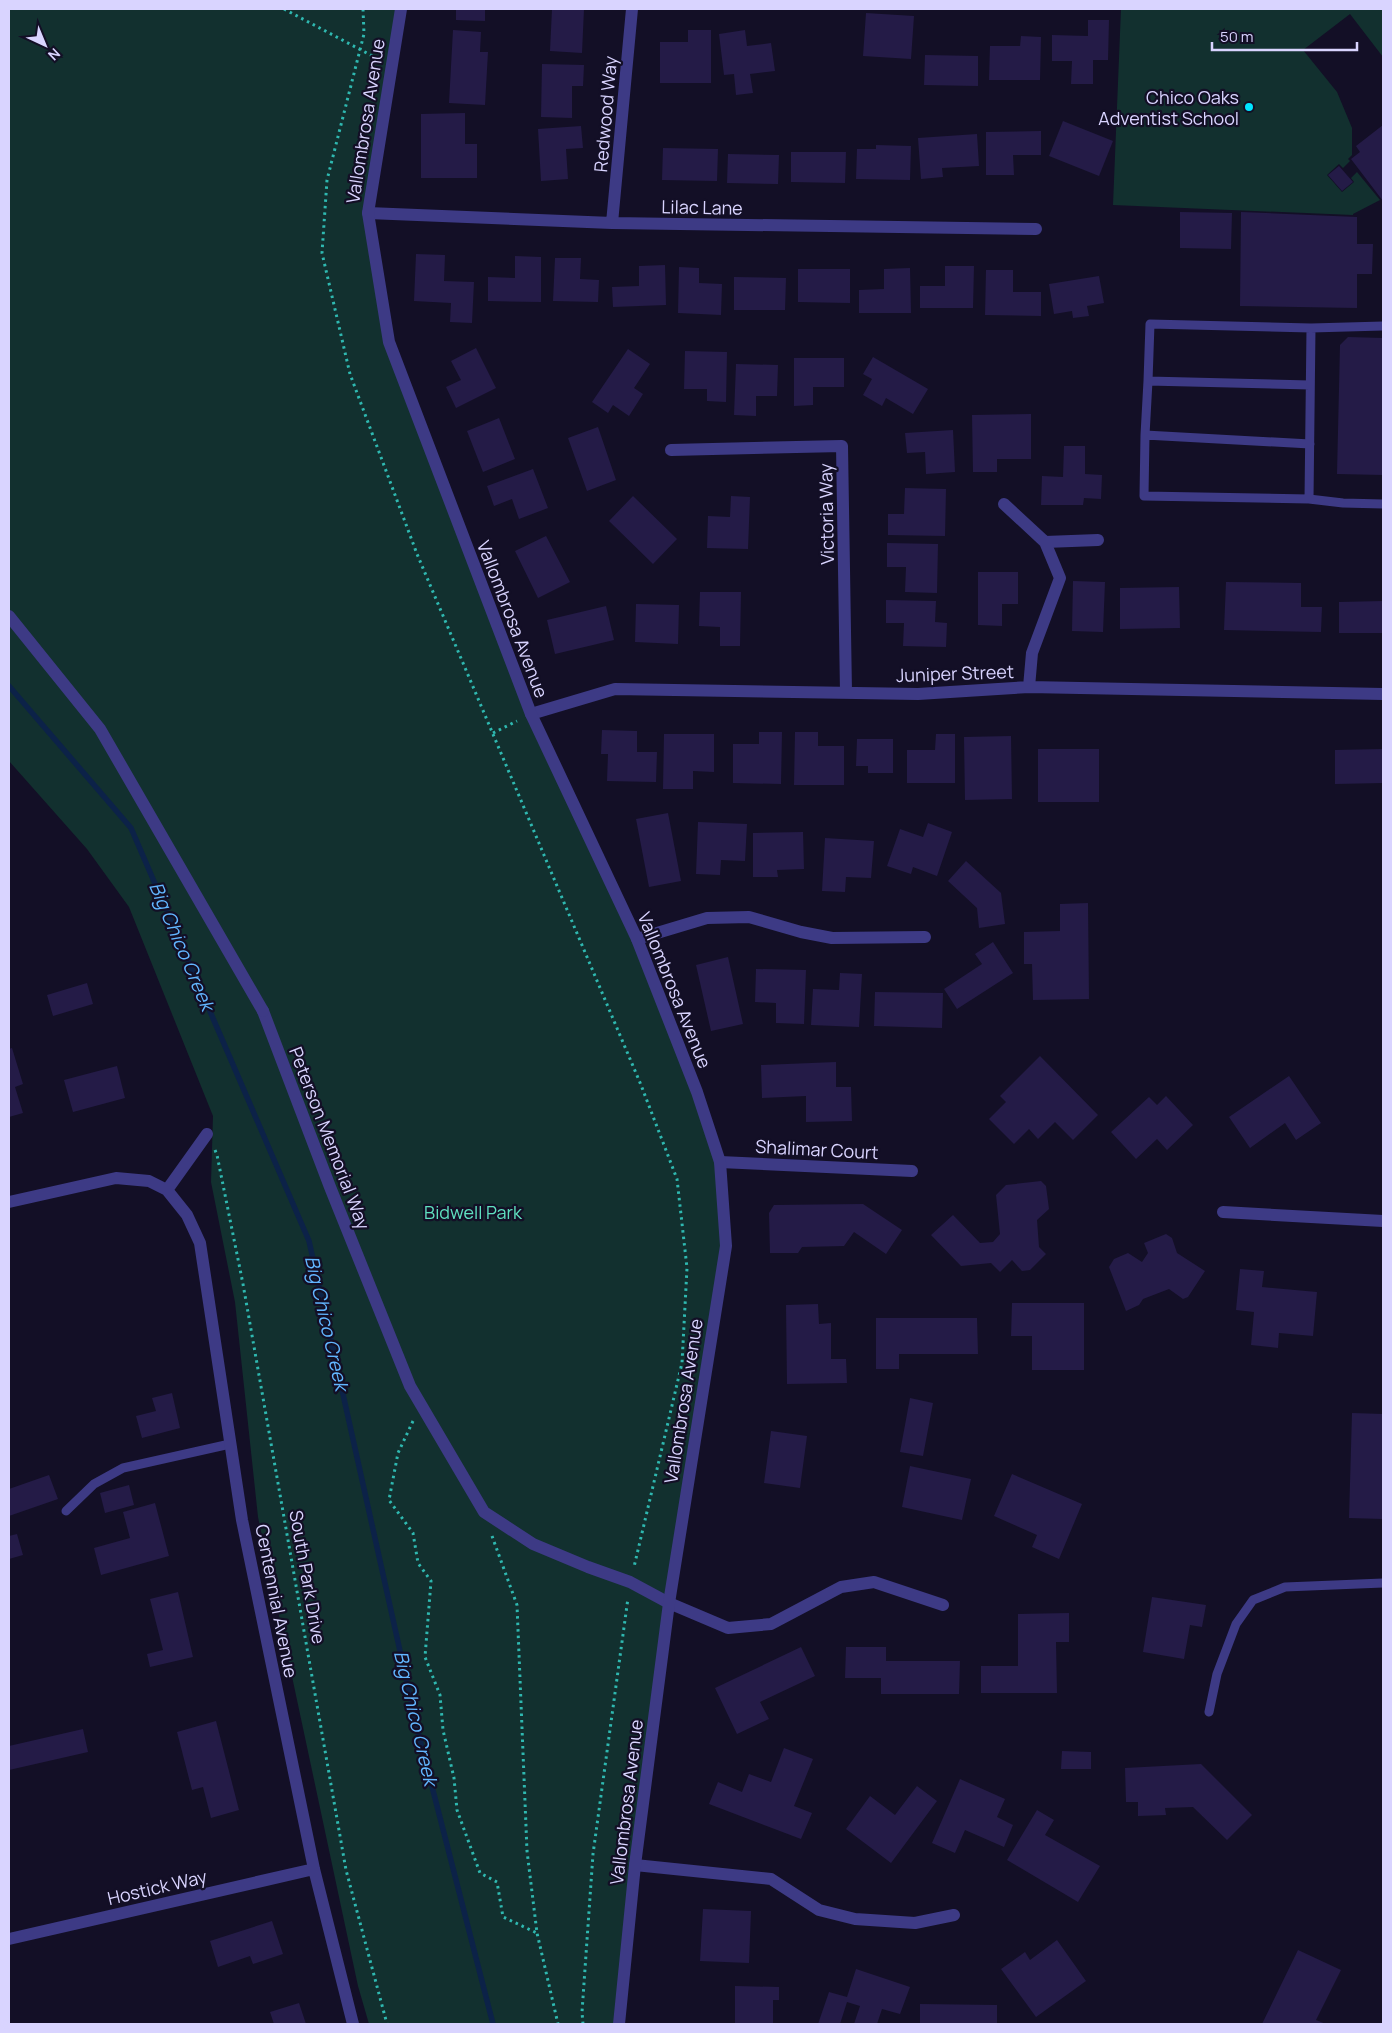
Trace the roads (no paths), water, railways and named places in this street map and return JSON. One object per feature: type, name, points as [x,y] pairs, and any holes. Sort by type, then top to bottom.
[{"type":"street","name":"Vallombrosa Avenue","points":[[401,9],[368,213],[389,342],[531,714],[637,939],[696,1092],[720,1162],[726,1246],[669,1602],[635,1865],[620,2024]]},
{"type":"street","name":"Redwood Way","points":[[612,223],[632,9]]},
{"type":"street","name":"Lilac Lane","points":[[368,213],[612,223],[1036,229]]},
{"type":"street","name":"Victoria Way","points":[[671,450],[842,446],[846,692]]},
{"type":"street","points":[[1004,504],[1045,542],[1060,578],[1032,653],[1029,687]]},
{"type":"street","points":[[1045,542],[1098,540]]},
{"type":"street","name":"Peterson Memorial Way","points":[[9,616],[100,729],[263,1011],[344,1223],[410,1386],[484,1512],[534,1544],[588,1567],[630,1582],[669,1602],[728,1628],[771,1624],[841,1586],[874,1582],[943,1605]]},
{"type":"street","name":"Juniper Street","points":[[531,714],[615,689],[918,694],[1029,687],[1383,694]]},
{"type":"street","points":[[637,939],[707,918],[749,917],[801,932],[832,938],[926,936]]},
{"type":"street","points":[[167,1190],[207,1134]]},
{"type":"street","name":"Shalimar Court","points":[[720,1162],[912,1171]]},
{"type":"street","name":"Centennial Avenue","points":[[9,1202],[116,1178],[149,1181],[167,1190],[187,1215],[200,1242],[244,1529],[314,1869],[353,2024]]},
{"type":"street","points":[[1223,1212],[1383,1221]]},
{"type":"street","points":[[635,1865],[771,1879],[819,1910],[855,1919],[916,1923],[954,1915]]},
{"type":"street","name":"Hostick Way","points":[[9,1938],[314,1869]]},
{"type":"lane","points":[[1383,326],[1311,328],[1150,324],[1144,496],[1309,499],[1343,503],[1383,504]]},
{"type":"lane","points":[[1309,499],[1311,328]]},
{"type":"lane","points":[[1148,380],[1310,385]]},
{"type":"lane","points":[[1145,435],[1310,444]]},
{"type":"lane","points":[[66,1511],[94,1484],[123,1468],[230,1444]]},
{"type":"lane","points":[[1209,1712],[1217,1674],[1236,1624],[1253,1600],[1285,1587],[1383,1583]]},
{"type":"waterway","name":"Big Chico Creek","points":[[9,686],[131,828],[309,1241],[418,1732],[493,2024]]},
{"type":"place","name":"Chico Oaks Adventist School","points":[[1249,107]]},
{"type":"park label","name":"Bidwell Park","points":[[473,1212]]}]
